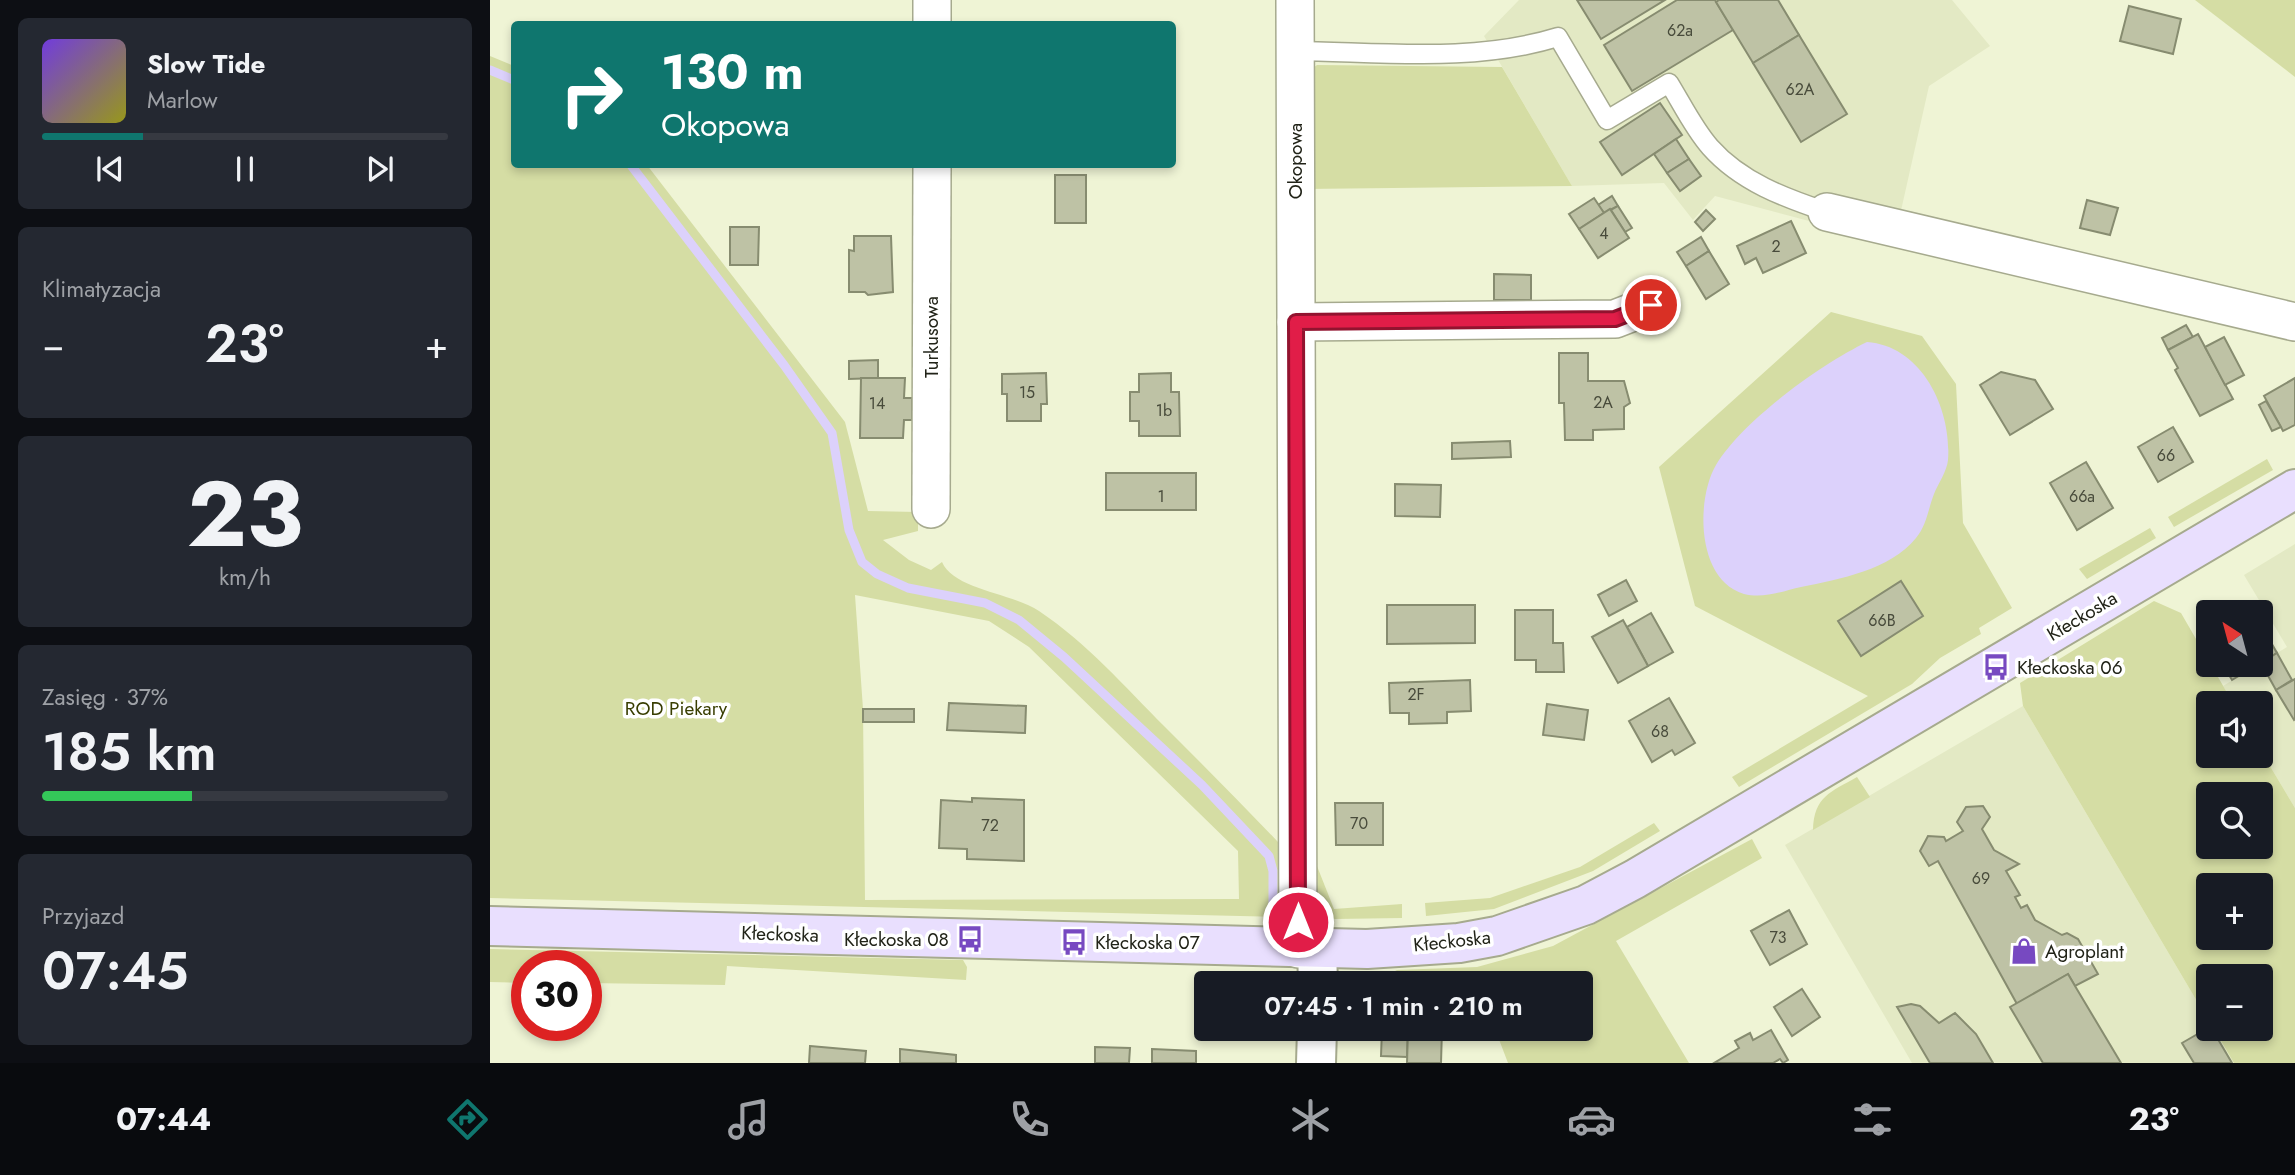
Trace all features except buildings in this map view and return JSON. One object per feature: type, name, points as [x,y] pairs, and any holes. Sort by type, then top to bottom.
[{"type":"main road","name":"Kłeckoska","points":[[490,926],[1311,961],[1459,943],[1523,929],[1586,905],[1721,831],[2295,489]]},
{"type":"street","points":[[932,0],[932,21]]},
{"type":"street","name":"Okopowa","points":[[1294,0],[1296,322],[1311,961]]},
{"type":"street","name":"Turkusowa","points":[[931,509],[932,168]]},
{"type":"street","points":[[1827,212],[2295,322]]},
{"type":"street","points":[[1296,322],[1615,319],[1651,305]]},
{"type":"street","points":[[1316,1063],[1317,1041]]},
{"type":"lane","points":[[1295,51],[1452,53],[1519,49],[1558,37],[1607,120],[1669,83],[1710,147],[1744,177],[1787,199],[1827,212]]},
{"type":"shaded area","points":[[1519,0],[1952,0],[1990,46],[1929,86],[1900,215],[1824,225],[1715,196],[1693,220],[1664,183],[1572,186],[1484,36]]},
{"type":"shaded area","points":[[1867,342],[1886,346],[1903,355],[1918,368],[1930,383],[1945,421],[1948,460],[1920,533],[1893,558],[1863,572],[1766,595],[1744,594],[1728,586],[1717,573],[1704,537],[1705,498],[1716,465],[1744,430],[1784,395],[1828,364]]},
{"type":"shaded area","points":[[2295,544],[2295,808],[2271,768],[2273,691],[2226,691],[2223,686],[2238,677],[2273,677],[2273,656],[2287,647],[2273,624],[2273,600],[2259,600],[2244,575]]},
{"type":"shaded area","points":[[2023,706],[2196,1000],[2196,1041],[2221,1041],[2234,1063],[1912,1063],[1785,845]]},
{"type":"green space","points":[[2195,0],[2295,0],[2295,77]]},
{"type":"green space","name":"ROD Piekary","points":[[490,56],[511,65],[511,168],[649,168],[845,422],[868,511],[918,512],[918,531],[883,540],[909,560],[931,570],[942,562],[959,579],[971,585],[1028,605],[1057,624],[1089,651],[1278,842],[1281,917],[490,898]],"holes":[[[855,595],[989,621],[1029,647],[1238,851],[1239,899],[865,900],[863,709]]]},
{"type":"green space","points":[[1317,65],[1502,67],[1572,186],[1304,189],[1309,71]]},
{"type":"green space","points":[[1831,312],[1922,336],[1956,384],[1963,523],[2012,608],[1979,628],[1981,634],[1940,658],[1912,684],[1739,787],[1732,777],[1868,696],[1695,606],[1659,467]]},
{"type":"green space","points":[[2267,459],[2273,470],[2174,527],[2168,517]]},
{"type":"green space","points":[[2150,528],[2156,538],[2087,579],[2079,569]]},
{"type":"green space","points":[[2154,601],[2181,613],[2196,639],[2196,677],[2218,677],[2226,691],[2196,691],[2196,768],[2271,768],[2295,808],[2295,1063],[2234,1063],[2221,1041],[2273,1041],[2273,964],[2196,964],[2196,1000],[2023,706],[2020,683]]},
{"type":"green space","points":[[1857,777],[1870,797],[1813,830],[1821,802],[1832,791]]},
{"type":"green space","points":[[1654,823],[1660,831],[1593,871],[1494,909],[1426,916],[1425,903],[1490,898],[1580,867]]},
{"type":"green space","points":[[1752,839],[1762,858],[1616,941],[1689,1063],[1508,1063],[1500,1041],[1593,1041],[1593,971],[1395,971],[1477,967],[1553,946]]},
{"type":"green space","points":[[1311,851],[1334,909],[1402,904],[1402,918],[1335,919],[1323,916],[1318,906]]},
{"type":"green space","points":[[490,949],[533,950],[511,950],[511,983],[490,982]]},
{"type":"green space","points":[[602,952],[963,960],[967,967],[966,980],[727,966],[725,985],[602,983]]},
{"type":"waterway","points":[[490,70],[511,79]]},
{"type":"waterway","points":[[633,168],[784,365],[832,433],[849,530],[862,562],[877,574],[908,588],[985,603],[1019,620],[1064,657],[1202,785],[1269,856],[1273,871],[1273,906]]},
{"type":"place","name":"Kłeckoska 06","points":[[1996,667]]},
{"type":"place","name":"Kłeckoska 08","points":[[970,939]]},
{"type":"place","name":"Kłeckoska 07","points":[[1074,942]]},
{"type":"place","name":"Agroplant","points":[[2024,951]]},
{"type":"route","points":[[1298,922],[1296,322],[1615,319],[1651,305]]}]
